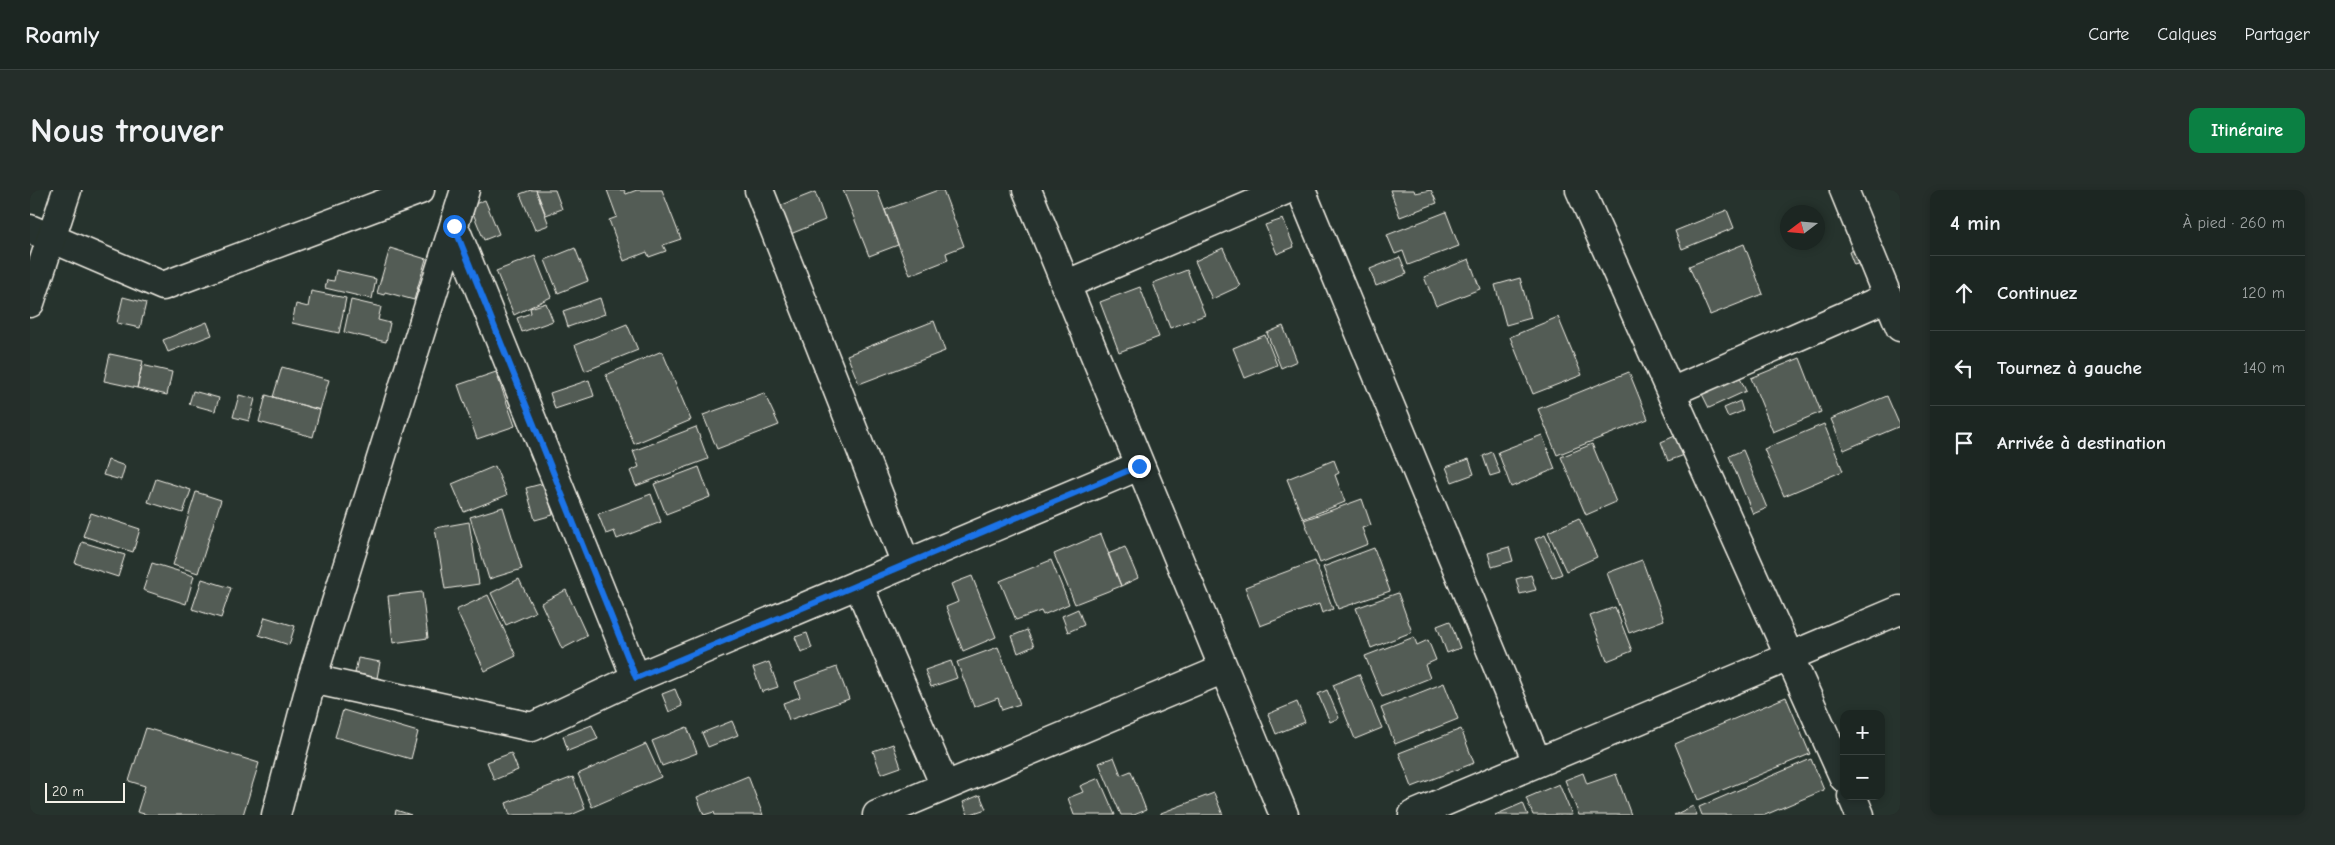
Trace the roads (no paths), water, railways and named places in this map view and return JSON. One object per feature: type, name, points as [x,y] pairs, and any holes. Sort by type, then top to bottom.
[{"type":"street","points":[[30,303],[41,233],[67,190]]},
{"type":"street","points":[[41,233],[164,286],[420,190]]},
{"type":"street","points":[[276,815],[312,679],[465,190]]},
{"type":"street","points":[[759,190],[906,564]]},
{"type":"street","points":[[1027,190],[1064,285],[1284,815]]},
{"type":"street","points":[[1064,285],[1286,190]]},
{"type":"street","points":[[1301,190],[1537,762]]},
{"type":"street","points":[[1580,190],[1840,769]]},
{"type":"street","points":[[1844,190],[1900,327]]},
{"type":"street","points":[[454,226],[636,678]]},
{"type":"street","points":[[1671,392],[1888,297]]},
{"type":"street","points":[[312,679],[532,727],[636,678],[1139,466]]},
{"type":"street","points":[[858,584],[945,786]]},
{"type":"street","points":[[1413,815],[1900,610]]},
{"type":"street","points":[[877,815],[1224,669]]},
{"type":"street","points":[[1854,800],[1860,815]]}]
